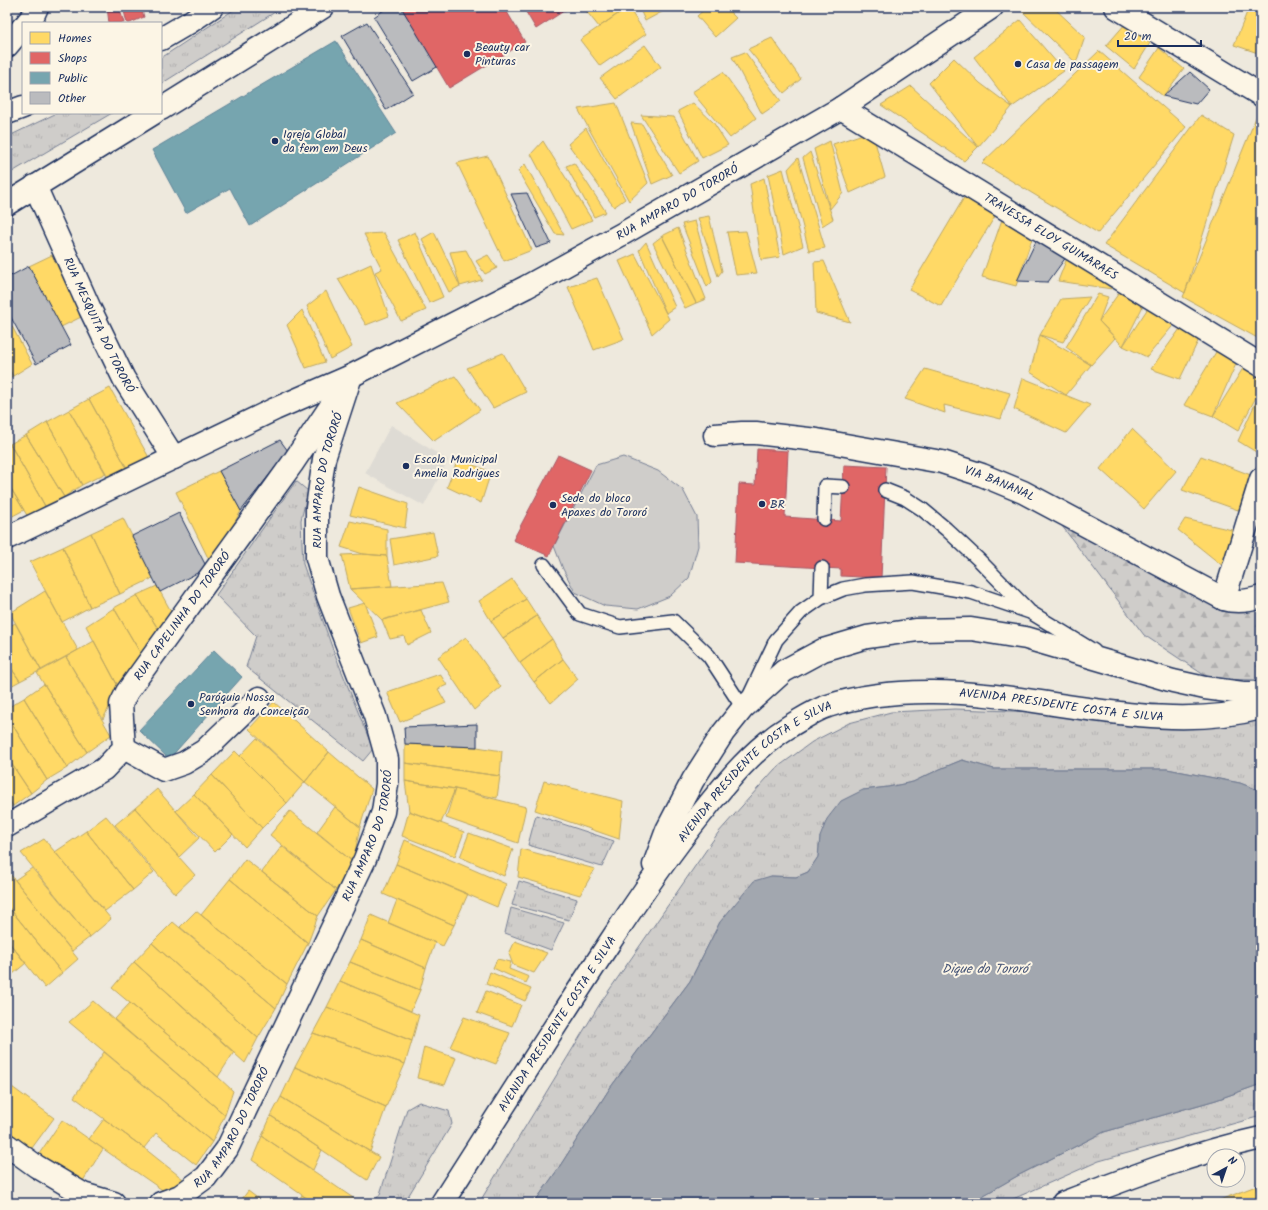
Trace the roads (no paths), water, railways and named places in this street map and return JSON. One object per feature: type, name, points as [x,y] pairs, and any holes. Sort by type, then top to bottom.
[{"type":"street","points":[[28,22],[33,16],[37,7]]},
{"type":"street","points":[[162,38],[212,7]]},
{"type":"street","points":[[162,108],[323,7]]},
{"type":"street","name":"RUA AMPARO DO TORORÓ","points":[[7,538],[275,409],[351,376],[532,284],[624,233],[841,108],[992,7]]},
{"type":"street","points":[[1116,7],[1261,95]]},
{"type":"street","points":[[7,46],[22,28]]},
{"type":"street","points":[[7,113],[22,107]]},
{"type":"street","name":"TRAVESSA ELOY GUIMARAES","points":[[841,108],[1261,365]]},
{"type":"street","points":[[7,204],[152,114]]},
{"type":"street","name":"RUA MESQUITA DO TORORÓ","points":[[35,186],[124,379],[174,458]]},
{"type":"street","name":"RUA AMPARO DO TORORÓ","points":[[161,1203],[180,1196],[206,1177],[227,1149],[365,860],[383,812],[387,784],[387,759],[375,716],[328,596],[317,558],[317,508],[324,459],[351,376]]},
{"type":"street","name":"RUA CAPELINHA DO TORORÓ","points":[[124,748],[121,704],[127,692],[292,464],[351,376]]},
{"type":"street","name":"VIA BANANAL","points":[[715,435],[756,433],[817,440],[942,462],[1023,492],[1224,599],[1235,602],[1261,597]]},
{"type":"street","points":[[1224,599],[1261,479]]},
{"type":"street","points":[[644,890],[667,830],[693,780],[723,733],[743,708],[784,671],[823,650],[867,637],[917,630],[971,629],[1026,638],[1173,681],[1205,688],[1243,693],[1261,693]]},
{"type":"street","name":"AVENIDA PRESIDENTE COSTA E SILVA","points":[[442,1203],[540,1048],[644,890],[692,825],[726,783],[758,750],[789,727],[826,707],[868,695],[912,692],[955,692],[1003,696],[1130,714],[1177,718],[1211,716],[1261,708]]},
{"type":"street","points":[[7,826],[104,769],[124,748],[164,770],[184,763],[204,751],[259,698]]},
{"type":"street","points":[[1063,1203],[1224,1146],[1261,1138]]},
{"type":"street","points":[[7,1145],[36,1166],[83,1194],[114,1203]]},
{"type":"street","points":[[1086,1203],[1119,1182]]},
{"type":"lane","points":[[824,519],[825,486],[843,487]]},
{"type":"lane","points":[[885,490],[905,498],[922,508],[979,560],[1030,612]]},
{"type":"lane","points":[[544,565],[580,614],[620,627],[673,621],[709,656],[743,708]]},
{"type":"lane","points":[[821,598],[822,568]]},
{"type":"lane","points":[[743,708],[776,640],[801,612],[821,598],[842,589],[864,585],[913,582],[971,592],[1030,612],[1116,665]]},
{"type":"water","name":"Dique do Tororó","points":[[962,760],[994,769],[1167,769],[1240,783],[1261,791],[1261,1084],[1216,1100],[1104,1132],[1019,1175],[970,1203],[534,1203],[556,1172],[610,1088],[690,981],[720,922],[754,881],[771,876],[796,877],[808,872],[818,857],[820,837],[827,819],[841,801],[863,790],[913,782]]},
{"type":"place","name":"Beauty car Pinturas","points":[[467,54]]},
{"type":"place","name":"Casa de passagem","points":[[1018,64]]},
{"type":"place","name":"Igreja Global da fem em Deus","points":[[275,141]]},
{"type":"place","name":"Escola Municipal Amelia Rodrigues","points":[[406,466]]},
{"type":"place","name":"BR","points":[[762,504]]},
{"type":"place","name":"Sede do bloco Apaxes do Tororó","points":[[553,505]]},
{"type":"place","name":"Paróquia Nossa Senhora da Conceição","points":[[191,704]]}]
